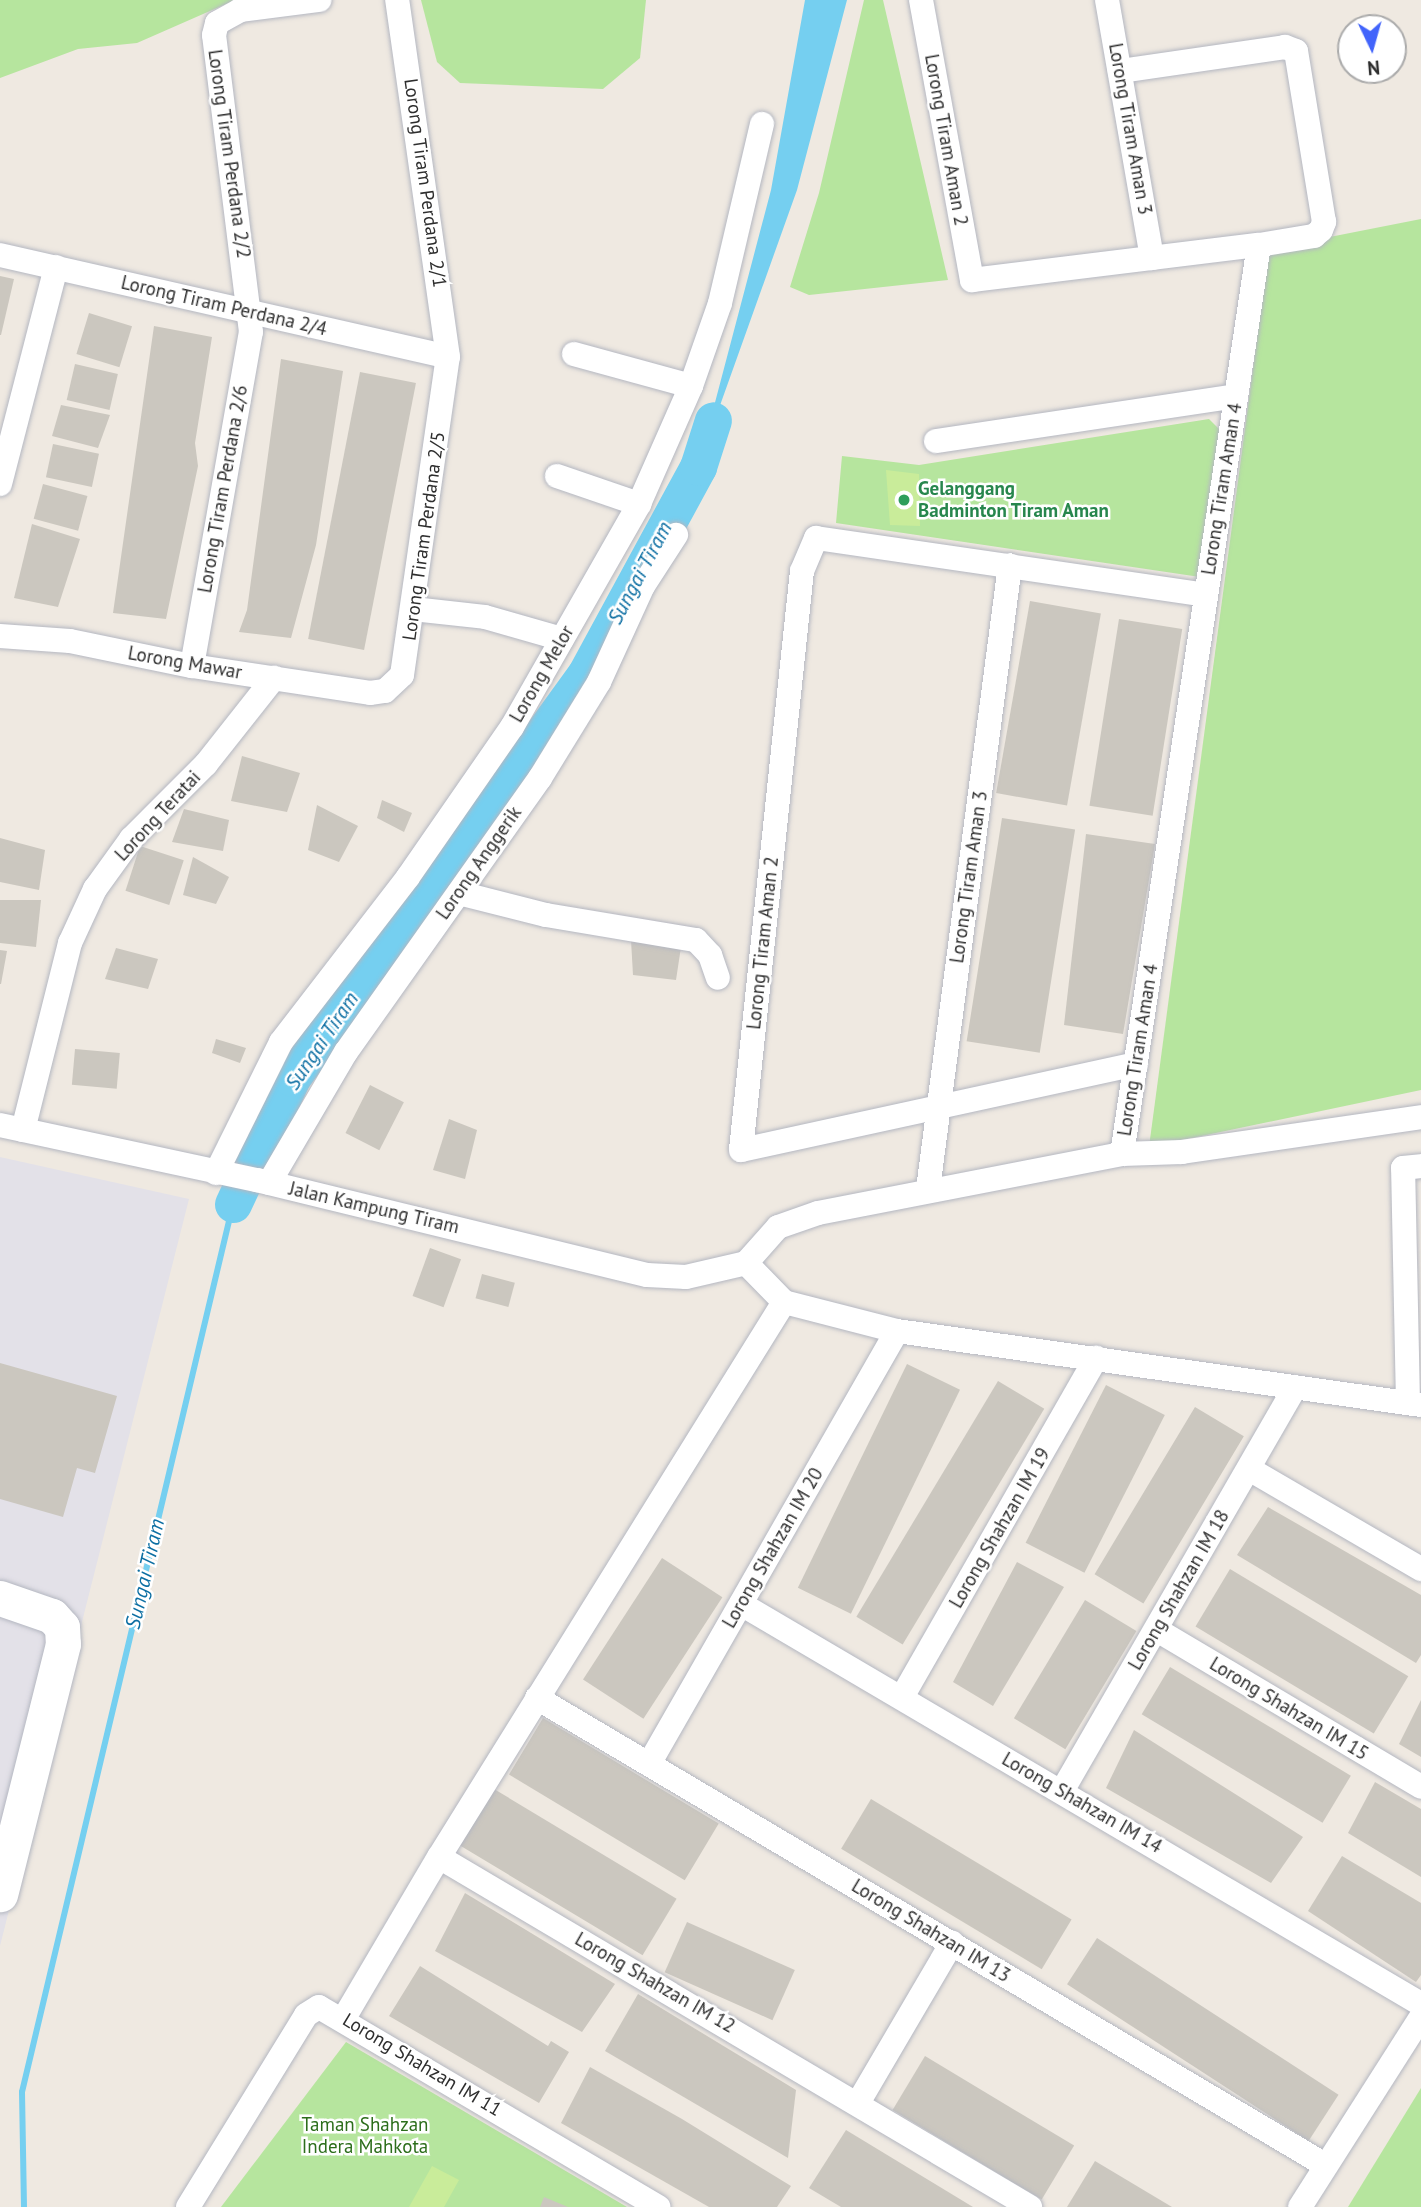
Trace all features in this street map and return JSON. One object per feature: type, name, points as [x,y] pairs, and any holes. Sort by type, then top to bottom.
[{"type":"street","name":"Lorong Tiram Perdana 2/2","points":[[250,312],[214,35],[217,23],[240,10],[319,0]]},
{"type":"street","name":"Lorong Tiram Aman 2","points":[[921,0],[971,281],[1152,258]]},
{"type":"street","name":"Lorong Tiram Aman 3","points":[[1107,0],[1152,258]]},
{"type":"street","name":"Lorong Tiram Perdana 2/1","points":[[399,4],[448,357]]},
{"type":"street","points":[[1120,71],[1285,47],[1296,51],[1324,222],[1314,236],[1152,258]]},
{"type":"street","name":"Lorong Melor","points":[[224,1174],[281,1042],[415,866],[512,727],[639,504],[691,386],[720,303],[762,124]]},
{"type":"street","name":"Lorong Tiram Aman 4","points":[[1122,1154],[1259,245]]},
{"type":"street","name":"Lorong Tiram Perdana 2/4","points":[[0,255],[448,357]]},
{"type":"street","points":[[2,468],[56,267]]},
{"type":"street","name":"Lorong Tiram Perdana 2/6","points":[[192,666],[251,332],[250,312]]},
{"type":"street","points":[[574,354],[691,386]]},
{"type":"street","name":"Lorong Tiram Perdana 2/5","points":[[370,693],[386,691],[402,675],[414,609],[448,357]]},
{"type":"street","points":[[936,441],[1236,396]]},
{"type":"street","points":[[557,476],[639,504]]},
{"type":"street","name":"Lorong Anggerik","points":[[263,1181],[346,1052],[540,778],[598,682],[643,586],[676,535]]},
{"type":"street","name":"Lorong Tiram Aman 2","points":[[938,1108],[741,1150],[802,571],[816,538],[1010,565]]},
{"type":"street","name":"Lorong Tiram Aman 3","points":[[928,1189],[1010,565]]},
{"type":"street","points":[[1010,565],[1206,595]]},
{"type":"street","points":[[414,609],[485,617],[562,639]]},
{"type":"street","name":"Lorong Mawar","points":[[1,639],[70,641],[192,666],[370,693]]},
{"type":"street","name":"Lorong Teratai","points":[[11,1128],[67,955],[95,889],[131,839],[205,764],[274,678]]},
{"type":"street","points":[[459,893],[546,915],[696,940],[710,955],[718,978]]},
{"type":"street","points":[[938,1108],[1136,1064]]},
{"type":"street","points":[[1412,1167],[1414,1404],[897,1331],[784,1302],[747,1263],[766,1237],[796,1219],[928,1189],[1122,1154],[1196,1150],[1421,1116]]},
{"type":"street","name":"Jalan Kampung Tiram","points":[[11,1128],[263,1181],[647,1275],[687,1277],[747,1263]]},
{"type":"street","points":[[344,2018],[439,1857],[784,1302]]},
{"type":"street","name":"Lorong Shahzan IM 20","points":[[649,1764],[897,1331]]},
{"type":"street","name":"Lorong Shahzan IM 19","points":[[902,1697],[1096,1358]]},
{"type":"street","name":"Lorong Shahzan IM 18","points":[[1062,1791],[1295,1388]]},
{"type":"street","points":[[1249,1469],[1421,1569]]},
{"type":"street","points":[[0,1598],[52,1616],[62,1627],[61,1662],[0,1894]]},
{"type":"street","name":"Lorong Shahzan IM 14","points":[[741,1604],[1421,2004]]},
{"type":"street","name":"Lorong Shahzan IM 15","points":[[1157,1630],[1421,1787]]},
{"type":"street","name":"Lorong Shahzan IM 13","points":[[537,1698],[1325,2165]]},
{"type":"street","name":"Lorong Shahzan IM 12","points":[[439,1857],[1030,2207]]},
{"type":"street","points":[[858,2103],[952,1943]]},
{"type":"street","name":"Lorong Shahzan IM 11","points":[[188,2207],[306,2015],[319,2007],[344,2018],[658,2207]]},
{"type":"street","points":[[1300,2207],[1421,2017]]},
{"type":"shaded area","points":[[0,1157],[189,1199],[0,1946]]},
{"type":"green space","points":[[0,0],[235,0],[137,43],[78,49],[0,78]]},
{"type":"green space","points":[[421,0],[646,0],[640,58],[603,89],[460,83],[437,62]]},
{"type":"green space","points":[[864,0],[883,0],[948,280],[809,295],[790,287],[819,193]]},
{"type":"green space","points":[[1421,219],[1421,1090],[1149,1147],[1269,249]]},
{"type":"green space","points":[[1209,419],[1225,435],[1200,577],[836,523],[842,456],[919,465]]},
{"type":"green space","name":"Gelanggang Badminton Tiram Aman","points":[[886,470],[919,474],[920,526],[890,525]]},
{"type":"green space","name":"Taman Shahzan Indera Mahkota","points":[[346,2042],[627,2207],[221,2207]]},
{"type":"green space","points":[[1421,2088],[1421,2207],[1348,2207]]},
{"type":"green space","points":[[432,2166],[459,2180],[444,2207],[409,2207]]},
{"type":"water","points":[[805,0],[847,0],[797,190],[698,467],[771,190]]},
{"type":"building","points":[[0,276],[14,279],[1,335],[0,335]]},
{"type":"building","points":[[89,313],[132,326],[119,367],[76,354]]},
{"type":"building","points":[[154,326],[212,337],[195,443],[198,466],[166,619],[113,613]]},
{"type":"building","points":[[281,359],[343,371],[316,545],[291,638],[239,632],[247,610]]},
{"type":"building","points":[[75,364],[118,374],[110,410],[67,400]]},
{"type":"building","points":[[360,372],[416,383],[364,650],[308,639]]},
{"type":"building","points":[[61,405],[110,415],[98,448],[52,436]]},
{"type":"building","points":[[53,444],[99,454],[92,487],[46,477]]},
{"type":"building","points":[[43,484],[87,496],[78,531],[34,519]]},
{"type":"building","points":[[32,524],[80,539],[58,607],[14,598]]},
{"type":"building","points":[[1030,601],[1101,614],[1067,806],[996,793]]},
{"type":"building","points":[[1119,619],[1182,629],[1153,816],[1089,806]]},
{"type":"building","points":[[242,756],[300,773],[287,812],[231,801]]},
{"type":"building","points":[[382,800],[412,813],[404,832],[377,818]]},
{"type":"building","points":[[317,805],[358,826],[339,862],[308,850]]},
{"type":"building","points":[[184,809],[229,820],[223,851],[172,842]]},
{"type":"building","points":[[1002,818],[1075,830],[1040,1053],[967,1041]]},
{"type":"building","points":[[1086,834],[1155,844],[1123,1034],[1064,1025]]},
{"type":"building","points":[[0,838],[45,850],[39,890],[0,882]]},
{"type":"building","points":[[140,846],[184,860],[169,905],[125,891]]},
{"type":"building","points":[[193,857],[229,877],[216,904],[183,895]]},
{"type":"building","points":[[0,900],[41,900],[36,947],[0,943]]},
{"type":"building","points":[[631,940],[681,947],[676,980],[633,975]]},
{"type":"building","points":[[116,948],[158,959],[148,989],[105,979]]},
{"type":"building","points":[[0,950],[7,951],[1,984],[0,984]]},
{"type":"building","points":[[216,1039],[246,1048],[240,1063],[212,1053]]},
{"type":"building","points":[[75,1049],[120,1053],[117,1089],[72,1085]]},
{"type":"building","points":[[370,1085],[404,1102],[379,1150],[345,1133]]},
{"type":"building","points":[[449,1119],[477,1130],[465,1179],[433,1170]]},
{"type":"building","points":[[430,1248],[461,1259],[444,1307],[413,1296]]},
{"type":"building","points":[[482,1274],[515,1283],[508,1307],[476,1298]]},
{"type":"building","points":[[0,1363],[117,1396],[95,1473],[77,1468],[63,1517],[0,1499]]},
{"type":"building","points":[[907,1364],[960,1390],[851,1614],[798,1588]]},
{"type":"building","points":[[998,1381],[1044,1409],[903,1645],[856,1617]]},
{"type":"building","points":[[1106,1385],[1165,1415],[1084,1573],[1026,1543]]},
{"type":"building","points":[[1195,1407],[1244,1436],[1143,1604],[1095,1574]]},
{"type":"building","points":[[1268,1507],[1421,1595],[1421,1655],[1416,1663],[1237,1555]]},
{"type":"building","points":[[662,1558],[722,1597],[643,1719],[583,1680]]},
{"type":"building","points":[[1017,1562],[1064,1587],[993,1706],[953,1682]]},
{"type":"building","points":[[1230,1569],[1408,1676],[1374,1734],[1195,1626]]},
{"type":"building","points":[[1085,1600],[1136,1631],[1065,1749],[1014,1718]]},
{"type":"building","points":[[1170,1667],[1351,1776],[1323,1823],[1142,1714]]},
{"type":"building","points":[[1421,1700],[1421,1757],[1399,1744]]},
{"type":"building","points":[[543,1718],[719,1824],[685,1880],[509,1775]]},
{"type":"building","points":[[1134,1730],[1303,1837],[1271,1883],[1106,1788]]},
{"type":"building","points":[[1375,1782],[1421,1809],[1421,1877],[1348,1833]]},
{"type":"building","points":[[494,1789],[677,1899],[643,1955],[460,1846]]},
{"type":"building","points":[[871,1799],[1072,1920],[1042,1969],[841,1849]]},
{"type":"building","points":[[1342,1856],[1421,1903],[1421,1975],[1416,1982],[1308,1911]]},
{"type":"building","points":[[465,1893],[615,1984],[582,2032],[435,1951]]},
{"type":"building","points":[[687,1922],[795,1970],[772,2020],[665,1972]]},
{"type":"building","points":[[1097,1938],[1339,2095],[1309,2141],[1067,1984]]},
{"type":"building","points":[[420,1966],[548,2046],[551,2041],[569,2052],[539,2103],[389,2016]]},
{"type":"building","points":[[638,1994],[796,2090],[788,2158],[605,2051]]},
{"type":"building","points":[[925,2056],[1074,2146],[1042,2200],[893,2110]]},
{"type":"building","points":[[590,2067],[682,2119],[791,2186],[777,2207],[709,2207],[561,2123]]},
{"type":"building","points":[[846,2130],[973,2207],[841,2207],[809,2188]]},
{"type":"building","points":[[1095,2161],[1172,2207],[1067,2207]]},
{"type":"building","points":[[544,2197],[568,2207],[540,2207]]},
{"type":"waterway","name":"Sungai Tiram","points":[[233,1204],[292,1078],[585,675],[698,467],[713,420]]},
{"type":"waterway","name":"Sungai Tiram","points":[[24,2207],[22,2092],[233,1204]]},
{"type":"place","name":"Gelanggang Badminton Tiram Aman","points":[[904,500]]}]
